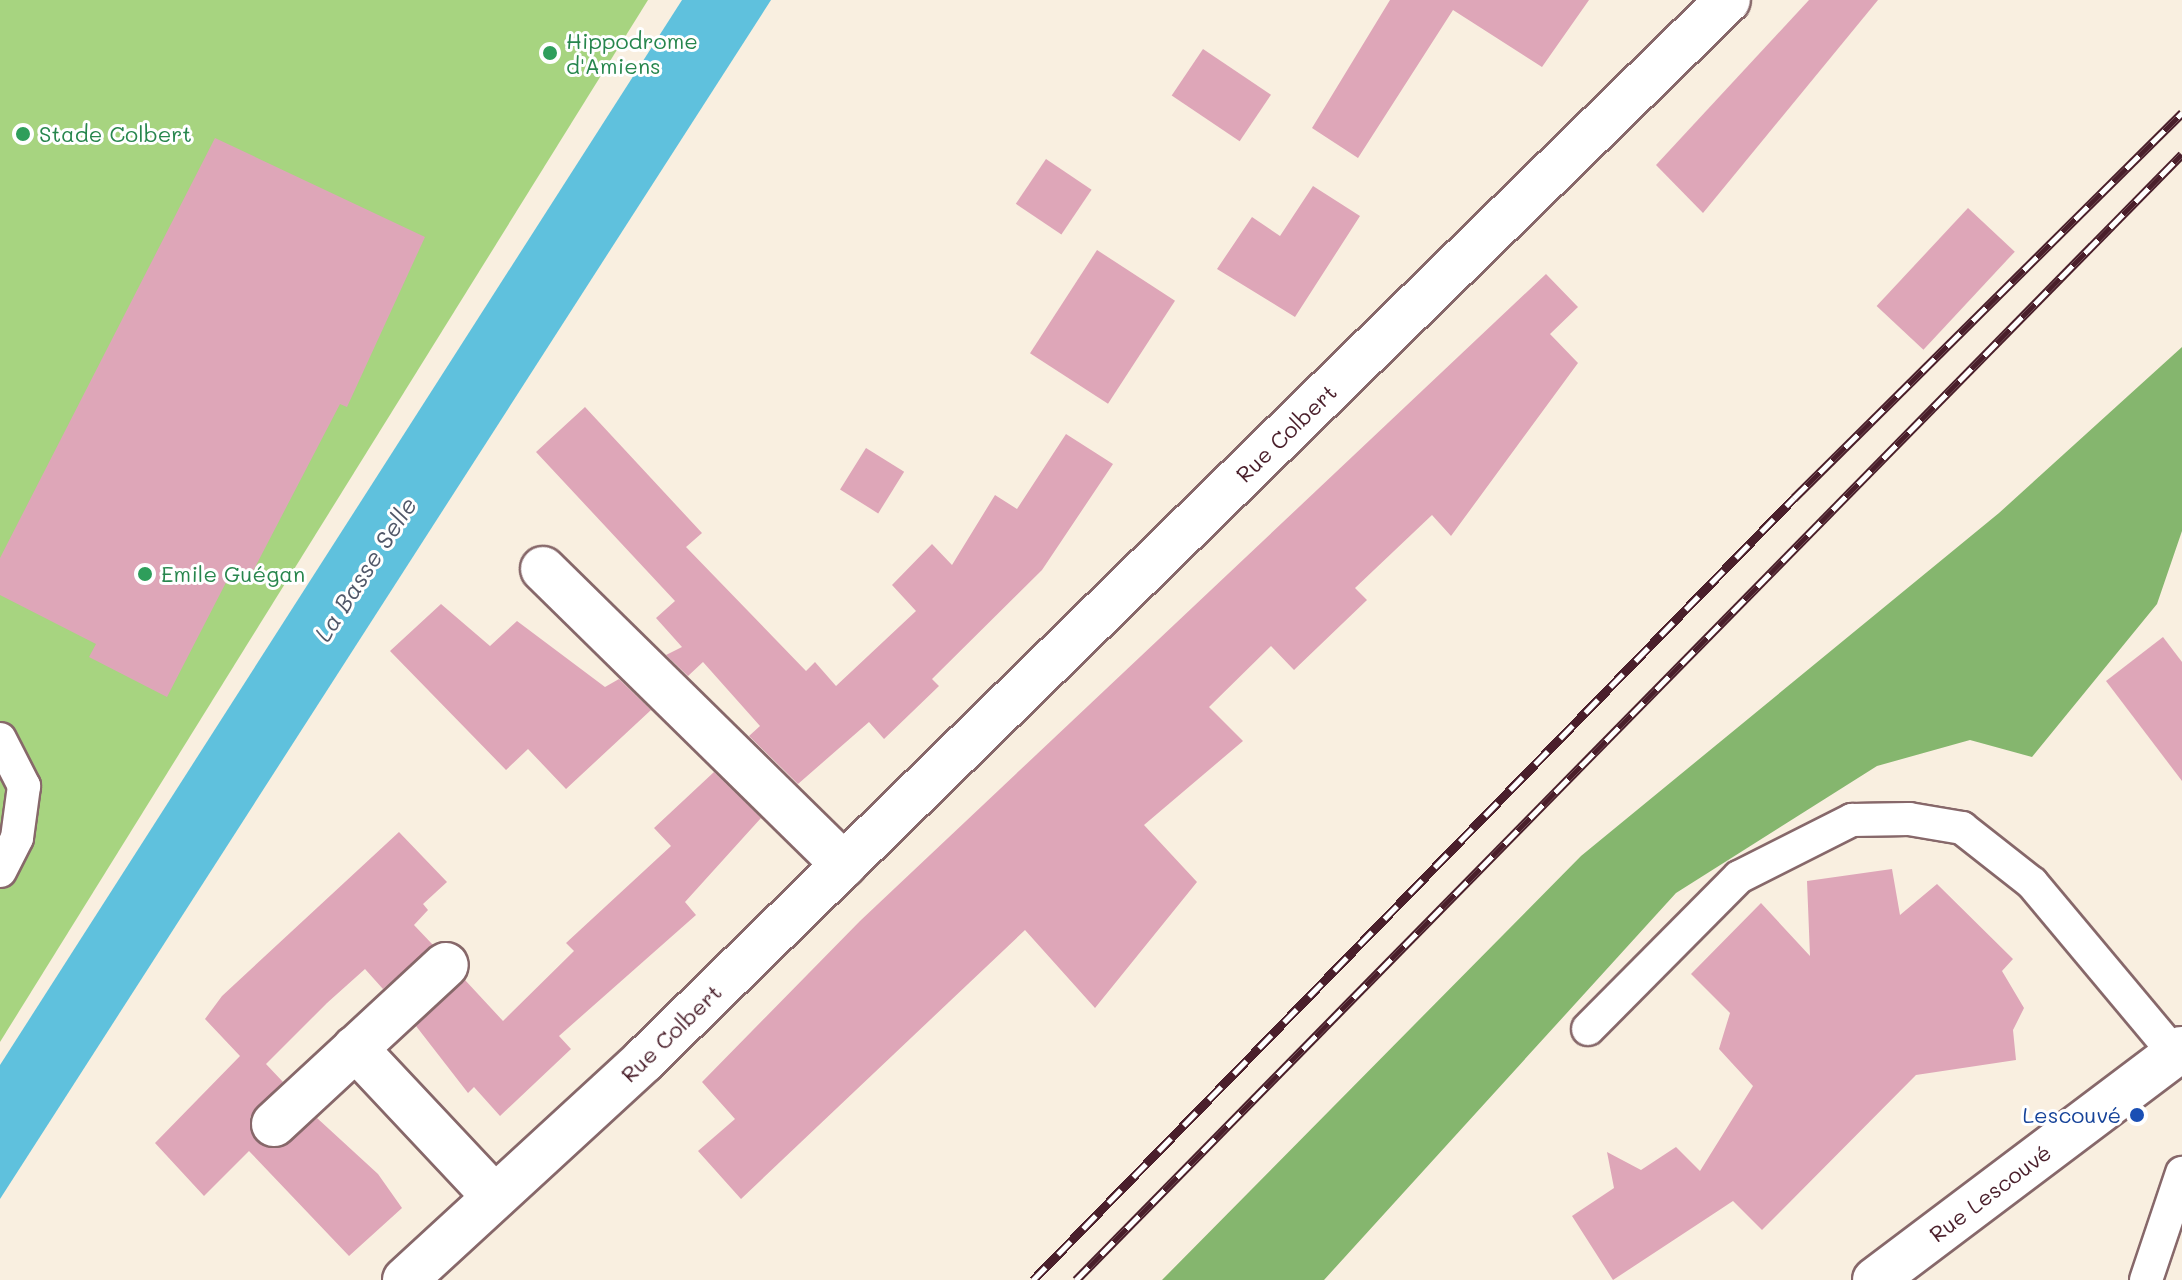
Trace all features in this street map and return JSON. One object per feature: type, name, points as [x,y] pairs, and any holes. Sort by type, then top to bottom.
[{"type":"street","name":"Rue Colbert","points":[[405,1280],[844,865],[1728,0]]},
{"type":"street","points":[[543,569],[844,865]]},
{"type":"street","points":[[274,1124],[446,965]]},
{"type":"street","points":[[355,1048],[495,1197]]},
{"type":"street","name":"Rue Lescouvé","points":[[1875,1280],[2178,1052]]},
{"type":"lane","points":[[0,739],[24,786],[17,838],[0,871]]},
{"type":"lane","points":[[1588,1029],[1739,877],[1852,820],[1909,819],[1962,828],[2032,883],[2178,1052]]},
{"type":"lane","points":[[2146,1280],[2182,1173]]},
{"type":"green space","name":"Emile Guégan","points":[[0,0],[648,0],[0,1042]]},
{"type":"green space","points":[[2182,347],[2182,531],[2157,604],[2032,757],[1970,740],[1877,766],[1676,893],[1324,1280],[1162,1280],[1581,856],[1999,513]]},
{"type":"water","name":"La Basse Selle","points":[[682,0],[771,0],[0,1199],[0,1065]]},
{"type":"building","points":[[1390,0],[1589,0],[1542,67],[1453,10],[1358,158],[1312,128]]},
{"type":"building","points":[[1809,0],[1878,0],[1703,213],[1656,165]]},
{"type":"building","points":[[1203,49],[1271,95],[1240,141],[1172,95]]},
{"type":"building","points":[[215,138],[425,237],[347,407],[340,404],[252,573],[235,565],[167,697],[89,657],[96,644],[0,595],[0,558]]},
{"type":"building","points":[[1046,159],[1092,190],[1061,235],[1016,204]]},
{"type":"building","points":[[1313,186],[1360,216],[1295,317],[1217,269],[1252,217],[1280,236]]},
{"type":"building","points":[[1968,208],[2015,252],[1923,350],[1877,306]]},
{"type":"building","points":[[1097,250],[1175,301],[1108,404],[1030,353]]},
{"type":"building","points":[[1546,274],[1578,307],[1550,334],[1578,363],[1451,536],[1432,515],[1355,588],[1367,600],[1294,670],[1271,646],[1209,707],[1243,741],[1144,825],[1197,882],[1095,1008],[1025,930],[741,1199],[698,1151],[735,1119],[702,1082],[860,921]]},
{"type":"building","points":[[585,407],[702,533],[686,547],[806,671],[815,662],[836,686],[916,611],[892,585],[932,544],[952,565],[995,495],[1017,509],[1066,434],[1113,464],[1042,570],[932,679],[939,686],[884,739],[869,722],[798,784],[749,736],[760,726],[703,662],[688,676],[666,655],[682,647],[656,618],[675,601],[536,452]]},
{"type":"building","points":[[866,448],[904,472],[878,513],[840,490]]},
{"type":"building","points":[[441,604],[490,646],[517,621],[605,687],[619,679],[651,710],[566,789],[528,749],[506,770],[390,651]]},
{"type":"building","points":[[2163,637],[2182,662],[2182,781],[2106,681]]},
{"type":"building","points":[[714,772],[761,818],[685,902],[696,915],[559,1036],[571,1049],[500,1116],[474,1087],[468,1093],[416,1026],[465,980],[503,1021],[574,951],[566,943],[671,846],[654,828]]},
{"type":"building","points":[[399,832],[447,882],[423,904],[428,910],[414,925],[433,945],[383,989],[365,969],[327,1003],[266,1064],[283,1082],[250,1117],[256,1141],[279,1148],[317,1118],[378,1174],[402,1208],[349,1256],[249,1151],[204,1196],[155,1143],[240,1056],[205,1019],[222,996]]},
{"type":"building","points":[[1892,869],[1900,915],[1937,884],[2013,959],[2002,971],[2024,1008],[2013,1030],[2016,1060],[1916,1075],[1762,1230],[1733,1201],[1613,1280],[1572,1216],[1614,1188],[1607,1152],[1641,1170],[1676,1147],[1700,1171],[1753,1086],[1719,1049],[1730,1013],[1691,974],[1761,903],[1810,956],[1807,881]]},
{"type":"railway","points":[[1033,1280],[1794,498],[2182,113]]},
{"type":"railway","points":[[1076,1280],[2182,154]]},
{"type":"place","name":"Hippodrome d'Amiens","points":[[550,53]]},
{"type":"place","name":"Stade Colbert","points":[[23,134]]},
{"type":"place","name":"Emile Guégan","points":[[145,574]]},
{"type":"place","name":"Lescouvé","points":[[2137,1115]]}]
